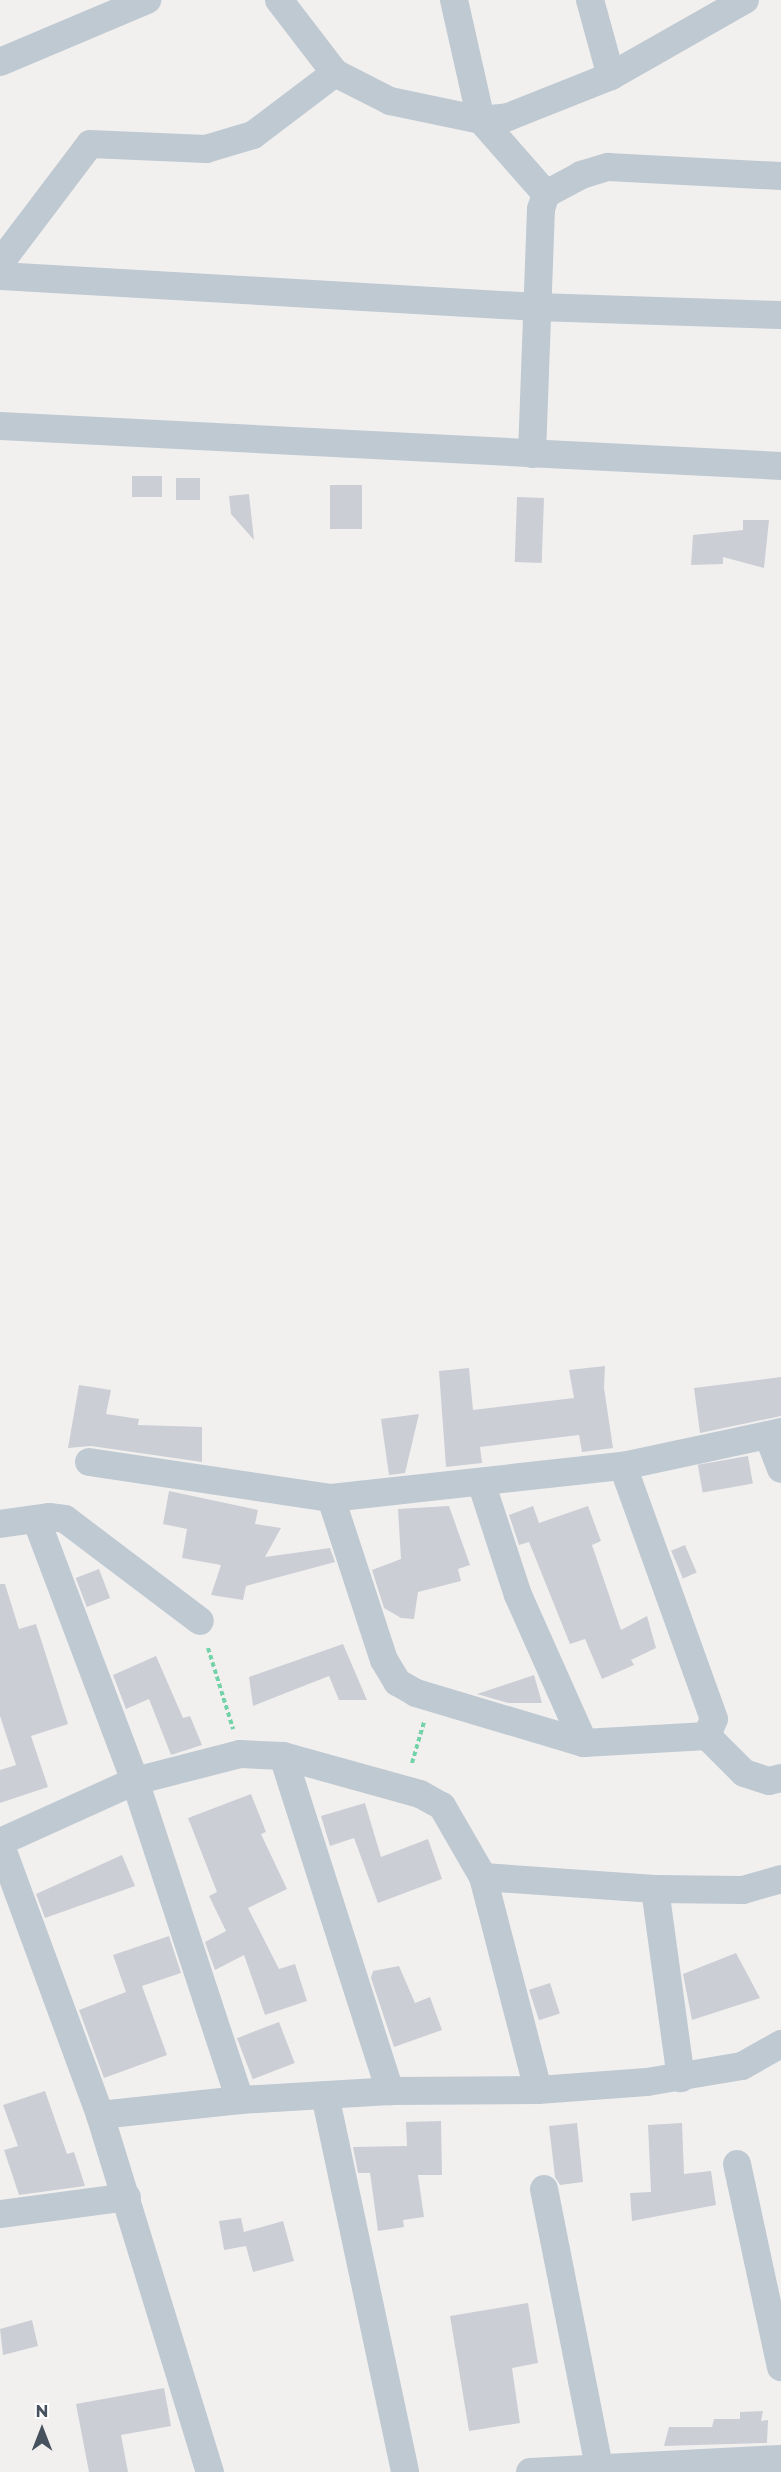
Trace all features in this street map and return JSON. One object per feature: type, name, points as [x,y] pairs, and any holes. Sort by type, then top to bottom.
[{"type":"street","points":[[0,62],[147,0]]},
{"type":"street","points":[[279,0],[335,73],[390,101],[481,120],[508,117],[611,76],[746,0]]},
{"type":"street","points":[[454,0],[481,120],[542,190],[532,454]]},
{"type":"street","points":[[590,0],[611,76]]},
{"type":"street","points":[[0,263],[90,144],[206,149],[253,135],[335,73]]},
{"type":"street","points":[[542,190],[608,167],[781,177]]},
{"type":"street","points":[[0,276],[537,307],[781,315]]},
{"type":"street","points":[[0,426],[781,466]]},
{"type":"street","points":[[89,1462],[331,1498],[623,1466],[774,1434],[781,1469]]},
{"type":"street","points":[[623,1466],[714,1719],[707,1736]]},
{"type":"street","points":[[481,1482],[518,1595],[584,1743]]},
{"type":"street","points":[[331,1498],[384,1660],[397,1682],[431,1698],[584,1743],[707,1736],[744,1773],[769,1781],[781,1778]]},
{"type":"street","points":[[0,1524],[36,1519],[65,1519],[200,1621]]},
{"type":"street","points":[[36,1519],[135,1781],[240,2100]]},
{"type":"street","points":[[210,2472],[100,2115],[0,1842],[135,1781],[240,1754],[283,1756],[404,1789],[442,1806],[483,1877],[538,2090]]},
{"type":"street","points":[[283,1756],[390,2091]]},
{"type":"street","points":[[483,1877],[655,1889],[743,1890],[781,1878]]},
{"type":"street","points":[[655,1889],[681,2078]]},
{"type":"street","points":[[100,2115],[240,2100],[390,2091],[538,2090],[681,2078],[742,2066],[781,2044]]},
{"type":"street","points":[[325,2095],[405,2472]]},
{"type":"street","points":[[737,2164],[781,2367]]},
{"type":"street","points":[[544,2189],[598,2468]]},
{"type":"street","points":[[0,2214],[127,2197]]},
{"type":"street","points":[[530,2472],[598,2468],[691,2468],[781,2459]]},
{"type":"path","points":[[200,1621],[240,1754]]},
{"type":"path","points":[[404,1789],[431,1698]]},
{"type":"building","points":[[132,476],[162,476],[162,497],[132,497]]},
{"type":"building","points":[[176,478],[200,478],[200,500],[176,500]]},
{"type":"building","points":[[330,485],[362,485],[362,529],[330,529]]},
{"type":"building","points":[[249,494],[254,540],[231,514],[229,496]]},
{"type":"building","points":[[517,497],[544,498],[542,563],[515,562]]},
{"type":"building","points":[[743,520],[769,520],[764,568],[723,557],[723,564],[691,565],[693,535],[743,530]]},
{"type":"building","points":[[605,1366],[604,1388],[613,1448],[582,1452],[579,1435],[480,1447],[482,1463],[446,1467],[439,1371],[469,1368],[473,1410],[574,1398],[569,1370]]},
{"type":"building","points":[[781,1377],[781,1416],[700,1433],[694,1388]]},
{"type":"building","points":[[79,1385],[111,1390],[106,1414],[139,1419],[138,1425],[202,1427],[202,1462],[91,1446],[68,1448]]},
{"type":"building","points":[[419,1414],[405,1473],[389,1475],[381,1419]]},
{"type":"building","points":[[748,1456],[753,1484],[703,1492],[698,1465]]},
{"type":"building","points":[[169,1491],[258,1510],[255,1524],[281,1528],[265,1557],[330,1548],[335,1562],[246,1586],[243,1600],[211,1595],[221,1565],[182,1558],[187,1529],[163,1524]]},
{"type":"building","points":[[449,1506],[470,1565],[458,1569],[461,1581],[418,1592],[414,1619],[401,1618],[384,1608],[372,1570],[401,1559],[398,1509]]},
{"type":"building","points":[[533,1506],[539,1523],[588,1506],[601,1541],[592,1545],[621,1630],[647,1616],[656,1648],[631,1660],[634,1665],[602,1679],[585,1639],[570,1644],[529,1542],[519,1545],[509,1515]]},
{"type":"building","points":[[685,1545],[697,1573],[683,1578],[671,1551]]},
{"type":"building","points":[[99,1569],[110,1598],[87,1607],[76,1578]]},
{"type":"building","points":[[0,1584],[5,1584],[19,1629],[36,1624],[68,1724],[31,1736],[48,1787],[0,1803],[0,1770],[16,1765],[0,1716]]},
{"type":"building","points":[[343,1644],[367,1700],[339,1700],[329,1676],[253,1706],[249,1677]]},
{"type":"building","points":[[156,1656],[183,1718],[190,1716],[202,1745],[171,1755],[149,1699],[126,1709],[113,1675]]},
{"type":"building","points":[[534,1675],[542,1703],[508,1703],[477,1694]]},
{"type":"building","points":[[251,1794],[266,1832],[261,1834],[287,1889],[248,1908],[279,1969],[295,1964],[307,2001],[265,2015],[244,1955],[215,1970],[205,1942],[226,1931],[209,1896],[217,1892],[188,1818]]},
{"type":"building","points":[[365,1803],[381,1857],[428,1839],[442,1879],[378,1903],[354,1838],[330,1846],[321,1816]]},
{"type":"building","points":[[122,1855],[135,1886],[45,1918],[36,1894]]},
{"type":"building","points":[[169,1936],[181,1973],[142,1986],[167,2055],[104,2078],[79,2010],[126,1992],[113,1955]]},
{"type":"building","points":[[736,1953],[760,1998],[692,2020],[683,1974]]},
{"type":"building","points":[[399,1966],[415,2003],[430,1997],[442,2030],[394,2047],[371,1978],[373,1971]]},
{"type":"building","points":[[550,1983],[560,2013],[539,2020],[529,1990]]},
{"type":"building","points":[[279,2022],[295,2063],[253,2079],[237,2038]]},
{"type":"building","points":[[45,2091],[67,2154],[74,2152],[85,2186],[19,2195],[4,2150],[18,2146],[3,2105]]},
{"type":"building","points":[[441,2121],[442,2175],[418,2175],[424,2217],[403,2220],[404,2227],[378,2231],[370,2173],[358,2173],[353,2147],[407,2146],[406,2122]]},
{"type":"building","points":[[577,2123],[583,2182],[560,2185],[555,2177],[549,2126]]},
{"type":"building","points":[[682,2123],[684,2174],[711,2171],[716,2205],[632,2221],[630,2193],[651,2192],[648,2125]]},
{"type":"building","points":[[241,2218],[244,2232],[283,2221],[294,2261],[253,2272],[246,2246],[224,2250],[219,2221]]},
{"type":"building","points":[[528,2303],[538,2363],[512,2368],[520,2423],[469,2431],[450,2316]]},
{"type":"building","points":[[32,2320],[38,2346],[3,2355],[0,2329]]},
{"type":"building","points":[[164,2388],[171,2426],[121,2435],[128,2472],[89,2472],[76,2404]]},
{"type":"building","points":[[763,2411],[761,2421],[768,2420],[767,2443],[664,2446],[669,2427],[712,2427],[714,2419],[740,2419],[740,2412]]}]
